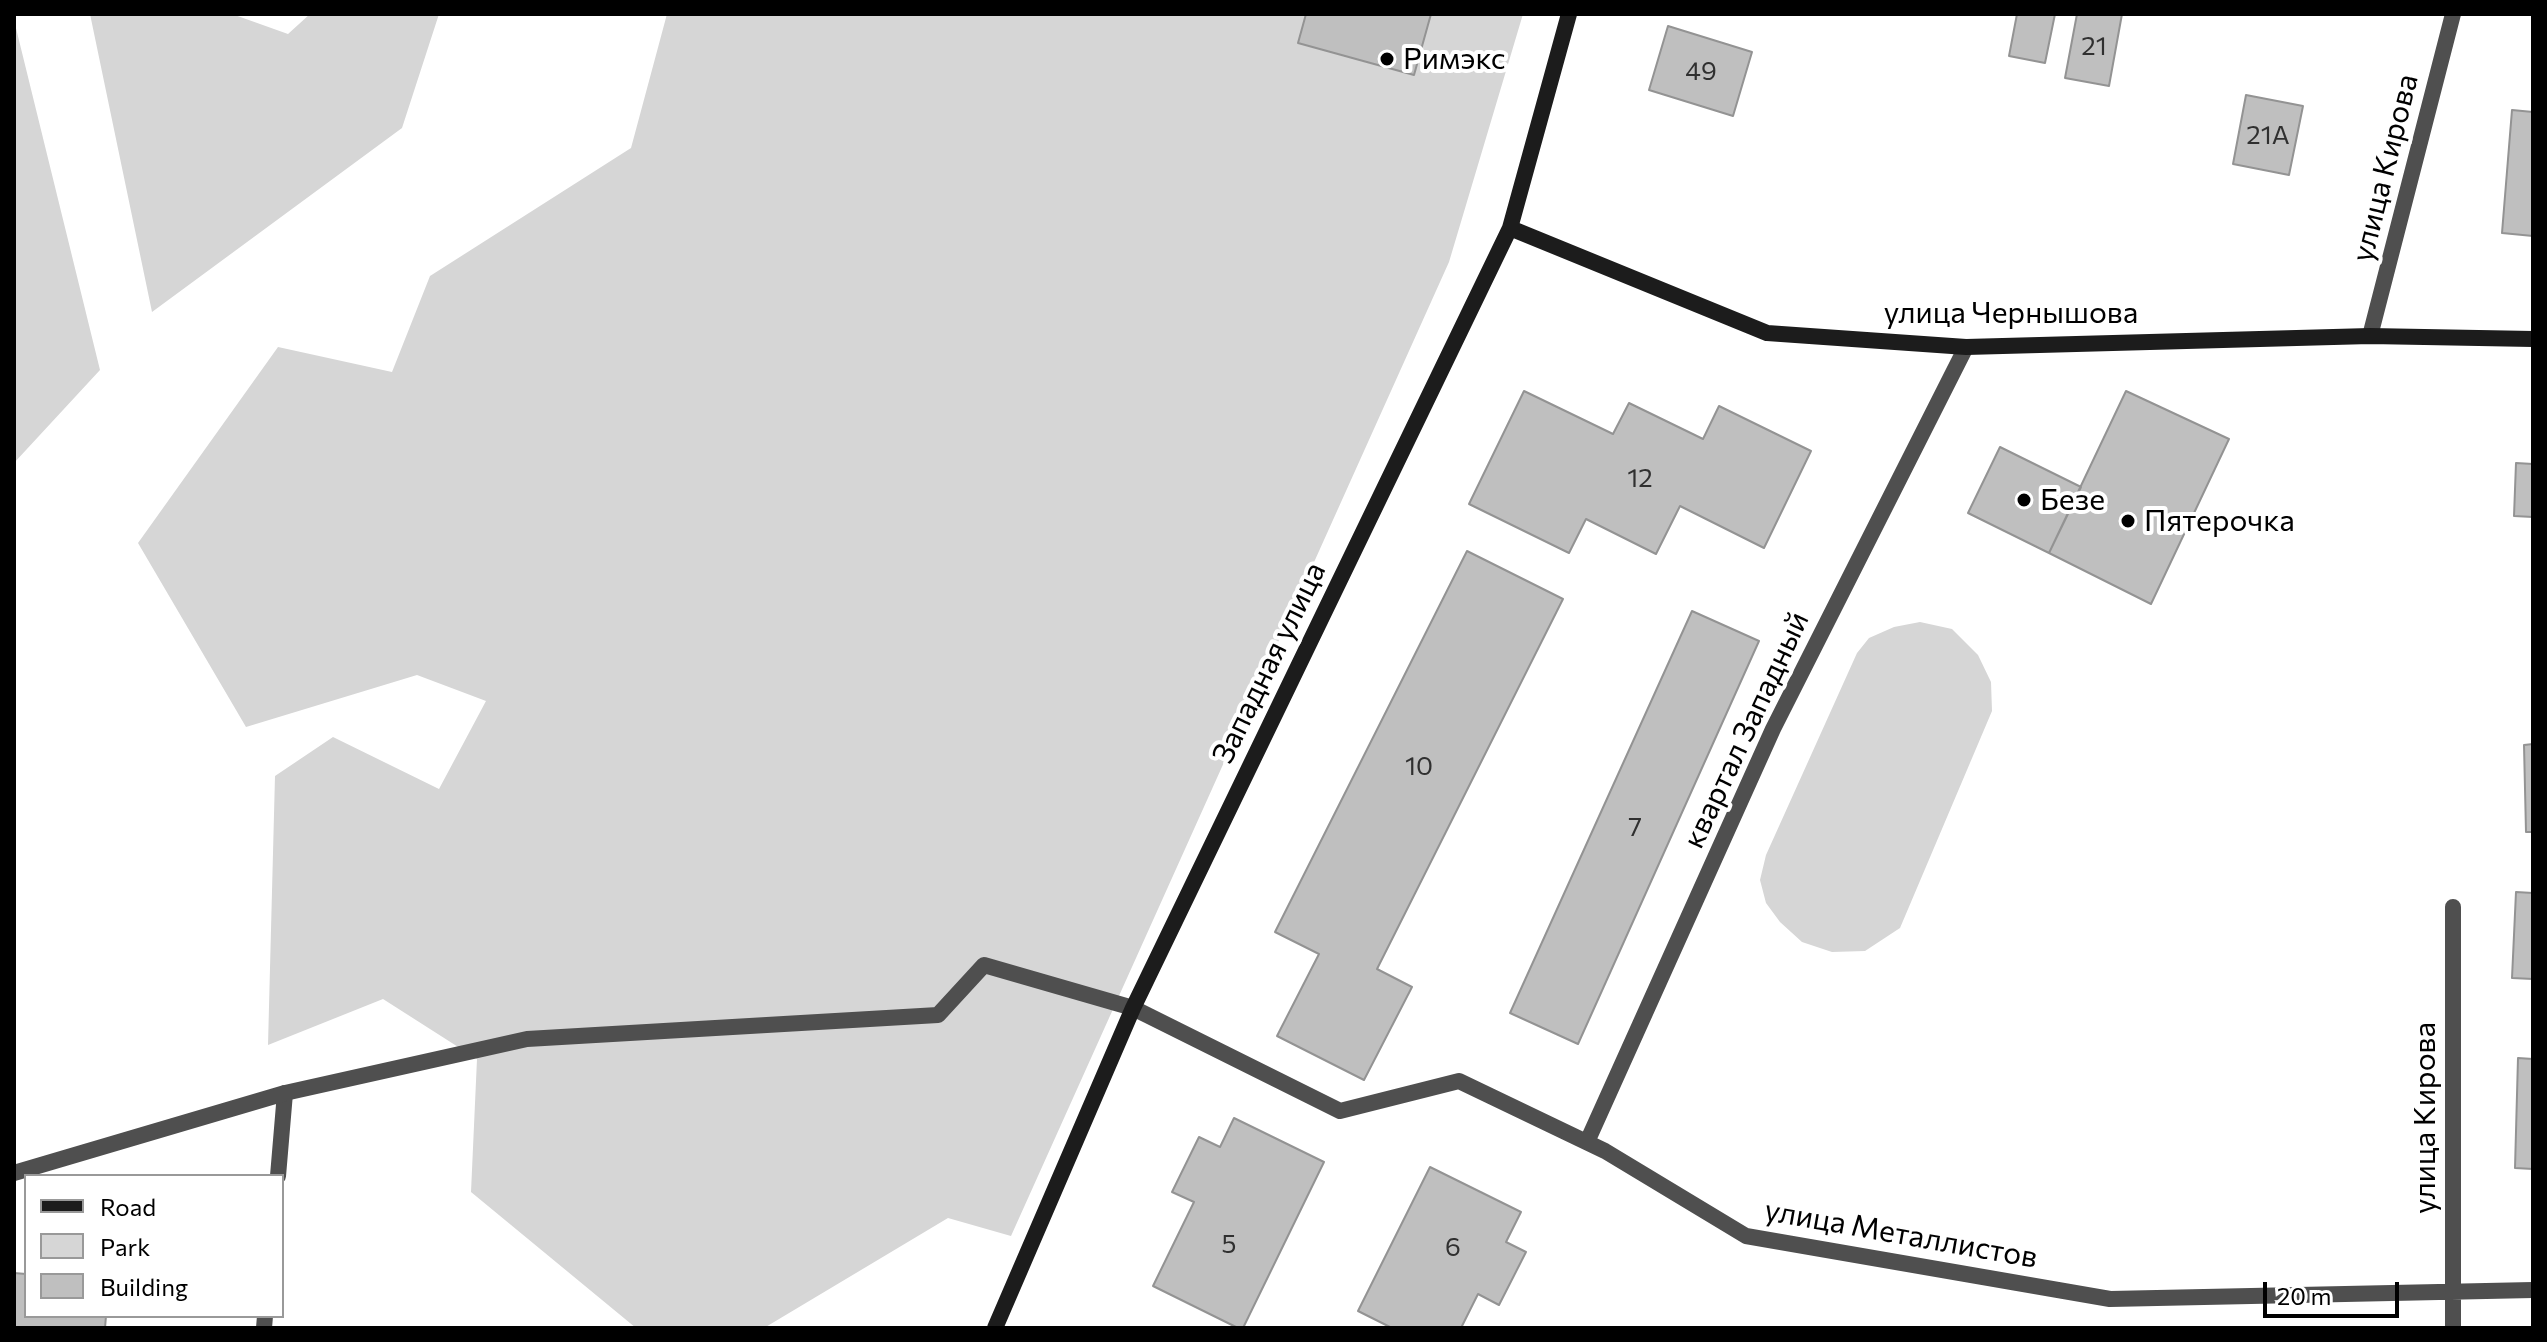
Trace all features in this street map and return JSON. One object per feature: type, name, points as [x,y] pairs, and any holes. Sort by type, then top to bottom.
[{"type":"street","name":"Западная улица","points":[[995,1328],[1133,1008],[1510,228],[1569,14]]},
{"type":"street","name":"улица Кирова","points":[[2370,336],[2453,14]]},
{"type":"street","name":"улица Чернышова","points":[[1510,228],[1767,333],[1966,347],[2370,336],[2533,339]]},
{"type":"street","name":"квартал Западный","points":[[1587,1142],[1773,729],[1966,347]]},
{"type":"street","name":"улица Кирова","points":[[2453,907],[2453,1328]]},
{"type":"street","name":"улица Металлистов","points":[[285,1093],[527,1039],[938,1015],[984,965],[1133,1008],[1340,1111],[1459,1081],[1587,1142],[1746,1236],[2110,1299],[2533,1290]]},
{"type":"street","points":[[14,1173],[285,1093],[278,1174]]},
{"type":"green space","points":[[90,14],[232,14],[288,34],[310,14],[439,14],[402,128],[152,312]]},
{"type":"green space","points":[[667,14],[1523,14],[1449,262],[1011,1236],[948,1218],[764,1328],[636,1328],[471,1192],[477,1059],[383,999],[268,1045],[275,776],[333,737],[439,789],[486,701],[417,675],[246,727],[138,543],[278,347],[392,372],[430,276],[631,148]]},
{"type":"green space","points":[[14,20],[100,370],[14,463]]},
{"type":"green space","points":[[1920,622],[1952,629],[1978,655],[1991,682],[1992,711],[1900,928],[1865,951],[1832,952],[1802,942],[1780,922],[1766,903],[1760,880],[1766,855],[1857,653],[1869,638],[1894,627]]},
{"type":"building","name":"Римэкс","points":[[1306,14],[1431,14],[1414,75],[1298,43]]},
{"type":"building","points":[[2017,14],[2055,14],[2045,63],[2009,56]]},
{"type":"building","points":[[2077,14],[2122,14],[2109,86],[2065,78]]},
{"type":"building","points":[[1668,26],[1752,52],[1733,116],[1649,90]]},
{"type":"building","points":[[2246,95],[2303,106],[2289,175],[2233,164]]},
{"type":"building","points":[[2512,110],[2533,112],[2533,236],[2502,233]]},
{"type":"building","points":[[1524,391],[1613,434],[1629,403],[1703,439],[1719,406],[1811,451],[1764,548],[1680,506],[1656,554],[1586,519],[1569,553],[1469,504]]},
{"type":"building","name":"Пятерочка","points":[[2126,391],[2229,439],[2151,604],[2049,553]]},
{"type":"building","name":"Безе","points":[[2000,447],[2081,487],[2049,553],[1968,513]]},
{"type":"building","points":[[2516,463],[2533,464],[2533,517],[2514,516]]},
{"type":"building","points":[[1467,551],[1563,599],[1377,969],[1412,987],[1364,1080],[1277,1036],[1319,954],[1275,932]]},
{"type":"building","points":[[1692,611],[1759,641],[1578,1044],[1510,1013]]},
{"type":"building","points":[[2533,744],[2533,832],[2526,832],[2524,745]]},
{"type":"building","points":[[2516,892],[2533,893],[2533,979],[2512,978]]},
{"type":"building","points":[[2518,1058],[2533,1059],[2533,1169],[2515,1168]]},
{"type":"building","points":[[1234,1118],[1324,1162],[1243,1328],[1153,1286],[1194,1202],[1172,1192],[1199,1137],[1220,1147]]},
{"type":"building","points":[[1430,1167],[1521,1212],[1506,1242],[1526,1252],[1499,1305],[1478,1294],[1461,1328],[1392,1328],[1358,1311]]},
{"type":"building","points":[[14,1273],[24,1274],[24,1318],[106,1318],[105,1328],[14,1328]]},
{"type":"place","name":"Римэкс","points":[[1387,59]]},
{"type":"place","name":"Безе","points":[[2024,500]]},
{"type":"place","name":"Пятерочка","points":[[2128,521]]}]
